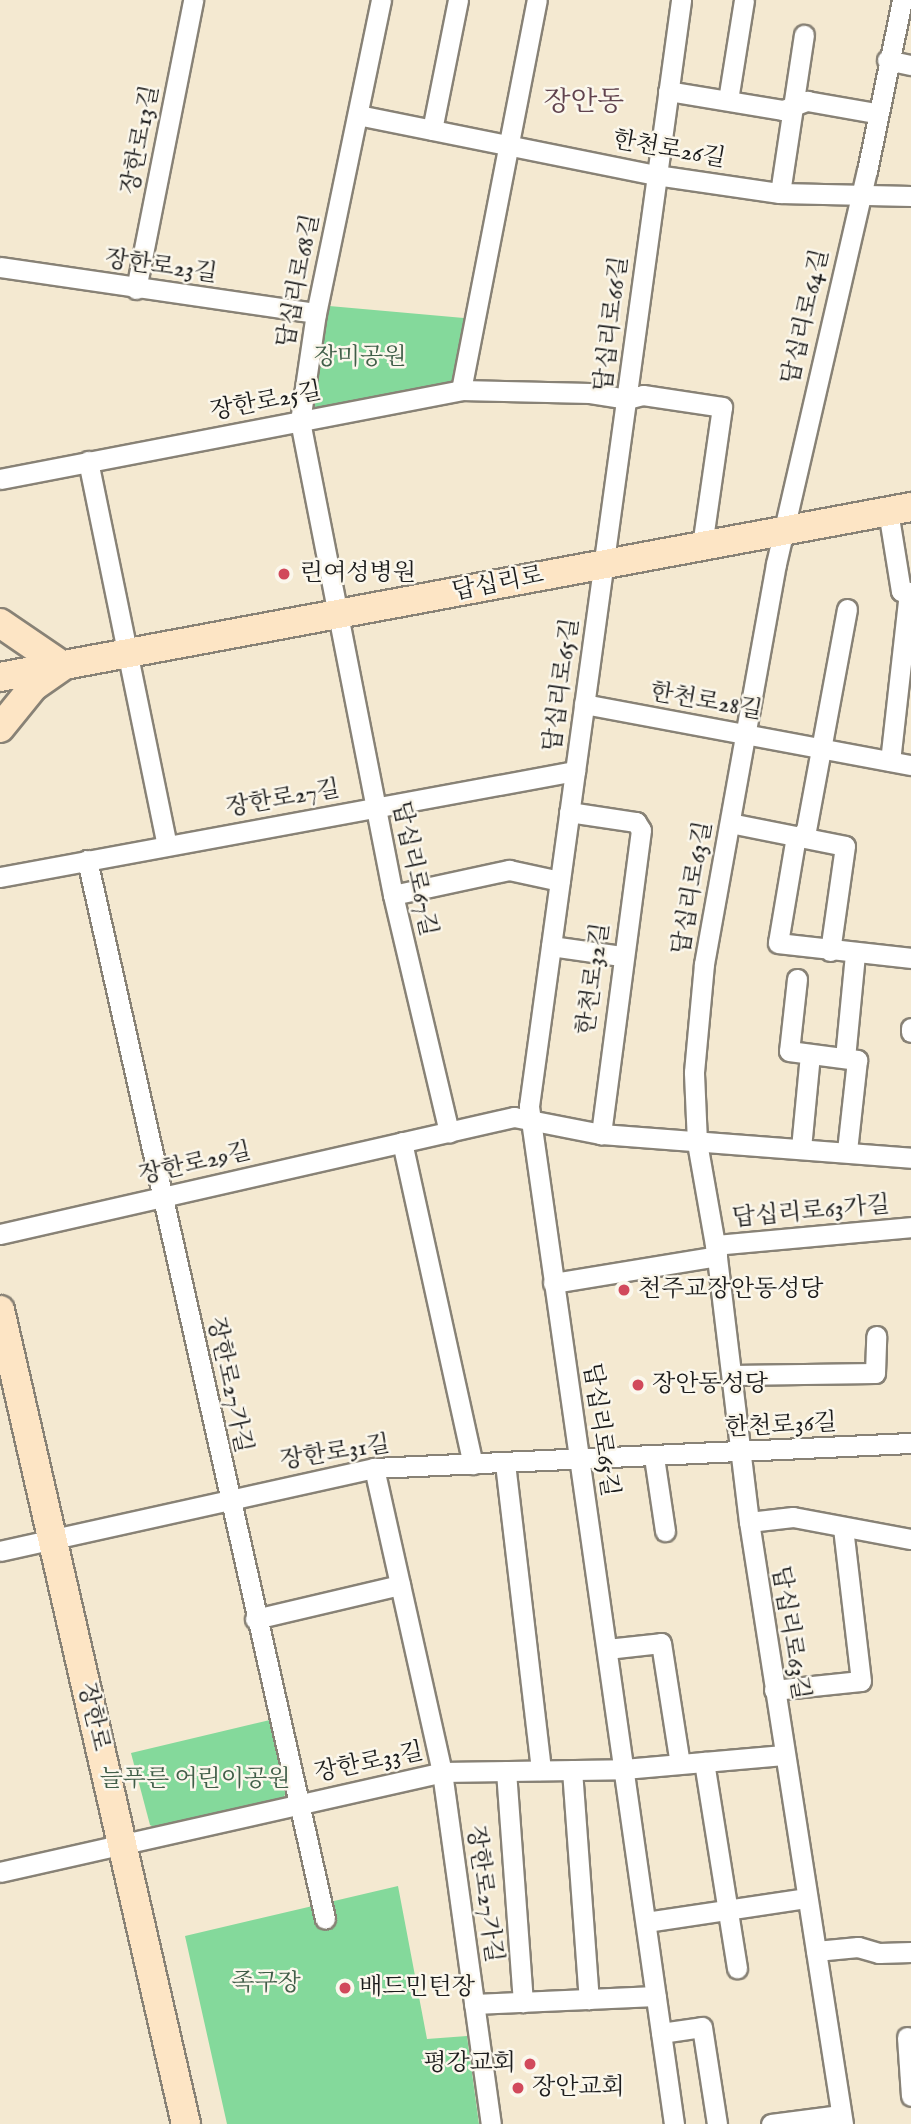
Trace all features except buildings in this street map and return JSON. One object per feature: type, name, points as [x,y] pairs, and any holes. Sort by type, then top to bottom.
[{"type":"main road","name":"답십리로","points":[[0,677],[900,509]]},
{"type":"main road","points":[[0,623],[63,666],[34,686],[0,727]]},
{"type":"main road","name":"장한로","points":[[0,1310],[186,2124]]},
{"type":"street","name":"장한로13길","points":[[136,289],[193,0]]},
{"type":"street","name":"답십리로68길","points":[[338,613],[300,421],[316,313],[380,0]]},
{"type":"street","points":[[432,130],[458,0]]},
{"type":"street","points":[[461,390],[537,0]]},
{"type":"street","name":"답십리로66길","points":[[603,564],[681,0]]},
{"type":"street","points":[[728,100],[744,0]]},
{"type":"street","name":"답십리로64길","points":[[783,531],[862,194],[876,113],[902,0]]},
{"type":"street","points":[[780,192],[804,35]]},
{"type":"street","points":[[887,60],[911,65]]},
{"type":"street","points":[[668,91],[783,110],[807,101],[876,113]]},
{"type":"street","name":"한천로26길","points":[[358,115],[656,175],[780,192],[842,197],[862,194],[911,196]]},
{"type":"street","name":"장한로23길","points":[[0,267],[136,289],[316,313]]},
{"type":"street","name":"장한로25길","points":[[0,478],[461,390],[590,393],[626,399]]},
{"type":"street","points":[[626,399],[643,395],[722,407],[702,545]]},
{"type":"street","points":[[88,461],[167,845]]},
{"type":"street","name":"답십리로","points":[[890,761],[907,646],[909,592],[901,591],[900,509]]},
{"type":"street","name":"답십리로63길","points":[[771,2124],[841,2119],[748,1522],[716,1251],[697,1142],[695,1034],[783,531]]},
{"type":"street","name":"답십리로65길","points":[[603,564],[530,1120],[674,2124]]},
{"type":"street","points":[[847,609],[806,830],[795,842],[778,943],[855,955],[911,958]]},
{"type":"street","name":"답십리로67길","points":[[338,613],[393,895],[449,1132]]},
{"type":"street","name":"한천로28길","points":[[584,704],[911,765]]},
{"type":"street","name":"장한로27길","points":[[0,877],[575,771]]},
{"type":"street","name":"한천로32길","points":[[569,812],[636,822],[640,830],[621,956],[601,1134]]},
{"type":"street","points":[[730,823],[845,846],[830,951]]},
{"type":"street","name":"장한로27가길","points":[[87,860],[255,1619],[325,1919]]},
{"type":"street","points":[[393,895],[509,870],[560,881]]},
{"type":"street","points":[[551,946],[621,956]]},
{"type":"street","points":[[847,1152],[855,955]]},
{"type":"street","points":[[797,979],[789,1051],[851,1059]]},
{"type":"street","points":[[801,1148],[810,1054]]},
{"type":"street","name":"장한로29길","points":[[0,1234],[514,1116],[530,1120]]},
{"type":"street","points":[[530,1120],[601,1134],[911,1158]]},
{"type":"street","points":[[402,1142],[473,1464]]},
{"type":"street","name":"답십리로63가길","points":[[716,1251],[911,1227]]},
{"type":"street","points":[[553,1283],[716,1251]]},
{"type":"street","points":[[732,1375],[875,1373],[876,1336]]},
{"type":"street","name":"한천로36길","points":[[581,1461],[911,1443]]},
{"type":"street","points":[[654,1457],[666,1531]]},
{"type":"street","name":"장한로31길","points":[[0,1551],[228,1497],[374,1468],[581,1461]]},
{"type":"street","points":[[505,1463],[541,1770]]},
{"type":"street","name":"장한로27가길","points":[[374,1468],[442,1772],[491,2124]]},
{"type":"street","points":[[748,1522],[793,1517],[911,1539]]},
{"type":"street","points":[[774,1690],[861,1681],[843,1527]]},
{"type":"street","points":[[255,1619],[400,1585]]},
{"type":"street","points":[[607,1649],[661,1643],[680,1764]]},
{"type":"street","name":"장한로33길","points":[[0,1872],[442,1772],[624,1769],[783,1755]]},
{"type":"street","points":[[704,1762],[737,1968]]},
{"type":"street","points":[[572,1770],[589,1999]]},
{"type":"street","points":[[506,1771],[523,2002]]},
{"type":"street","points":[[646,1922],[807,1898]]},
{"type":"street","points":[[816,1951],[858,1947],[879,1953],[911,1952]]},
{"type":"street","points":[[474,2004],[656,1996]]},
{"type":"street","points":[[662,2033],[702,2027],[717,2124]]},
{"type":"street","points":[[907,2037],[911,2096]]},
{"type":"green space","name":"장미공원","points":[[318,305],[475,319],[461,390],[300,421]]},
{"type":"green space","name":"늘푸른 어린이공원","points":[[270,1720],[287,1790],[282,1801],[160,1830],[150,1825],[131,1753]]},
{"type":"green space","name":"족구장","points":[[398,1886],[427,2039],[467,2036],[479,2124],[227,2124],[185,1936]]},
{"type":"place","name":"린여성병원","points":[[284,574]]},
{"type":"place","name":"천주교장안동성당","points":[[624,1290]]},
{"type":"place","name":"장안동성당","points":[[638,1385]]},
{"type":"place","name":"배드민턴장","points":[[345,1988]]},
{"type":"place","name":"평강교회","points":[[530,2064]]},
{"type":"place","name":"장안교회","points":[[518,2088]]},
{"type":"district","name":"장안동","points":[[584,103]]}]
